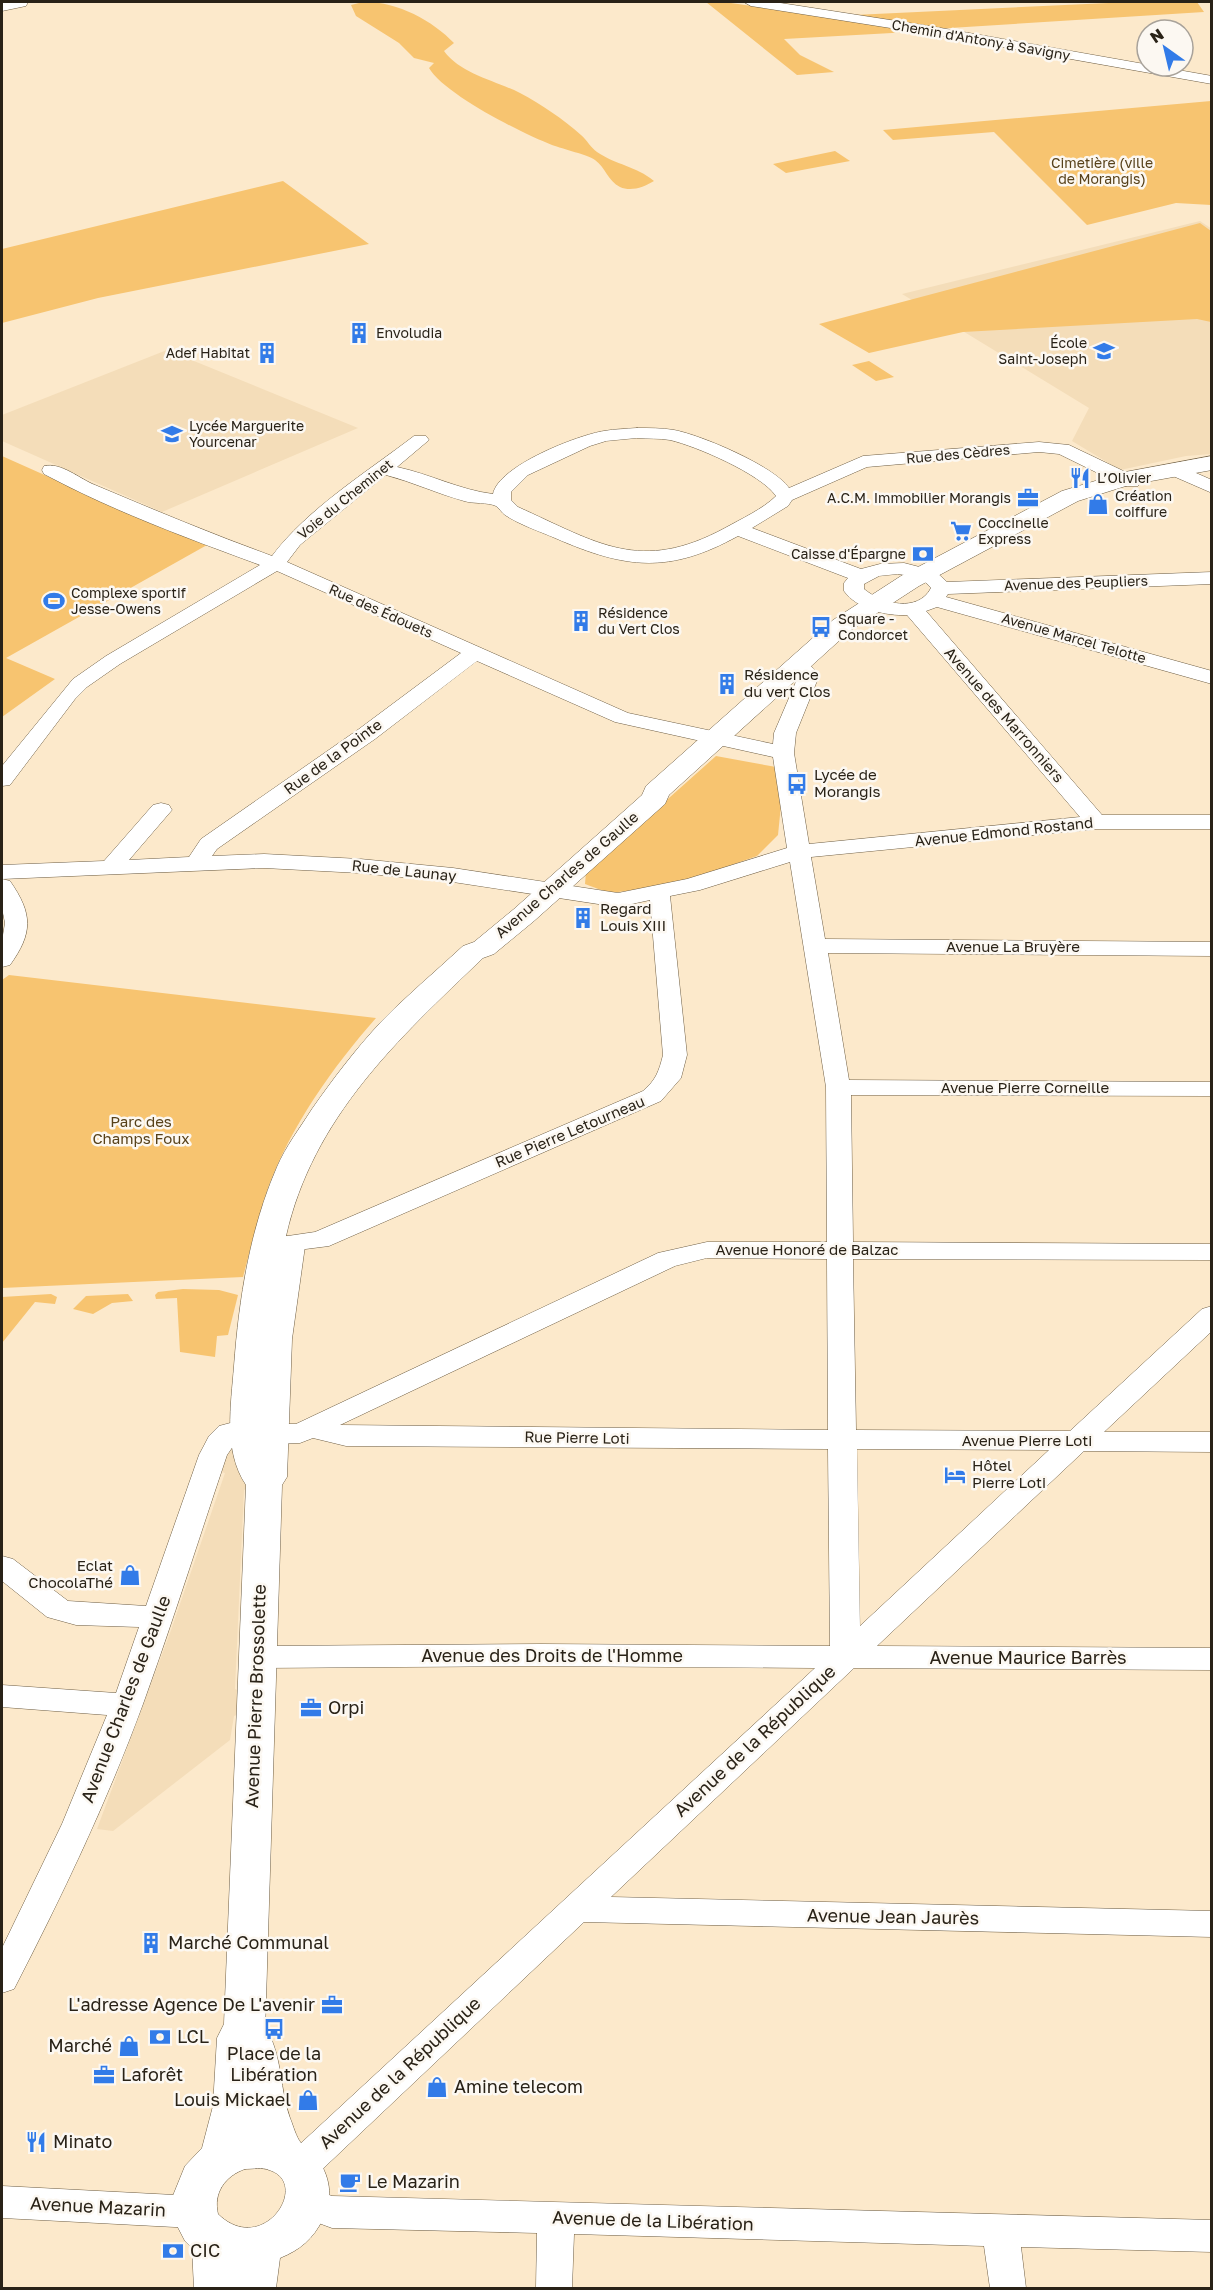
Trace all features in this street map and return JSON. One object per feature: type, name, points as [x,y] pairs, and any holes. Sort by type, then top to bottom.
[{"type":"main road","points":[[2,6],[20,2]]},
{"type":"main road","name":"Avenue Charles de Gaulle","points":[[546,889],[588,843],[648,795],[656,792],[842,625],[872,604],[933,587],[1053,505],[1128,480],[1212,465]]},
{"type":"main road","name":"Avenue Charles de Gaulle","points":[[274,1364],[277,1320],[290,1243],[308,1179],[320,1124],[354,1074],[402,1018],[473,952],[484,948],[546,889],[655,798],[656,792]]},
{"type":"main road","points":[[283,1431],[252,1340],[260,1284],[284,1195],[304,1147],[320,1124]]},
{"type":"main road","points":[[284,1195],[289,1203],[282,1239],[290,1243]]},
{"type":"main road","points":[[260,1284],[270,1289],[269,1303],[277,1320]]},
{"type":"main road","name":"Avenue Pierre Brossolette","points":[[222,2158],[235,2106],[238,2038],[245,2030],[264,1484],[269,1477],[283,1431],[274,1364]]},
{"type":"main road","name":"Avenue Pierre Brossolette","points":[[245,2030],[253,2036],[257,2083],[266,2113],[297,2176]]},
{"type":"main road","points":[[204,2226],[256,2268],[303,2216],[297,2176],[266,2150],[244,2150],[222,2158],[204,2173],[195,2192],[217,2289]]},
{"type":"street","name":"Chemin d'Antony à Savigny","points":[[750,2],[1212,80]]},
{"type":"street","points":[[383,469],[417,477],[469,497],[502,501],[505,487],[522,471],[589,440],[637,433],[672,435],[730,456],[768,475],[777,482],[785,496]]},
{"type":"street","name":"Voie du Cheminet","points":[[276,564],[293,541],[420,440]]},
{"type":"street","name":"Rue des Cèdres","points":[[502,501],[511,511],[551,529],[612,553],[634,558],[685,553],[698,549],[782,502],[785,496],[863,462],[1039,447],[1063,449],[1128,480]]},
{"type":"street","name":"Rue des Édouets","points":[[51,470],[77,484],[192,533],[276,564],[622,718],[783,753]]},
{"type":"street","points":[[1177,470],[1212,488]]},
{"type":"street","points":[[737,529],[861,576]]},
{"type":"street","points":[[2,780],[80,683],[113,660],[276,564]]},
{"type":"street","points":[[897,568],[933,587],[912,608],[885,608],[861,598],[854,591],[854,583],[861,576],[883,569],[897,568]]},
{"type":"street","name":"Avenue des Peupliers","points":[[933,587],[1212,578]]},
{"type":"street","name":"Avenue Marcel Telotte","points":[[933,587],[1212,678]]},
{"type":"street","name":"Avenue des Marronniers","points":[[912,608],[1096,822]]},
{"type":"street","name":"Rue de la Pointe","points":[[196,863],[209,844],[366,734],[474,653]]},
{"type":"street","points":[[796,666],[809,676],[785,733],[783,753],[838,1087],[845,1656]]},
{"type":"street","points":[[111,867],[161,810]]},
{"type":"street","name":"Avenue Edmond Rostand","points":[[798,852],[1096,822],[1212,822]]},
{"type":"street","name":"Rue de Launay","points":[[2,872],[264,861],[360,866],[453,875],[618,900],[692,885],[798,852]]},
{"type":"street","points":[[2,886],[14,906],[16,916],[15,936],[2,960]]},
{"type":"street","name":"Rue Pierre Letourneau","points":[[290,1243],[320,1240],[652,1096],[666,1085],[675,1055],[661,900],[657,893]]},
{"type":"street","name":"Avenue La Bruyère","points":[[814,946],[1212,949]]},
{"type":"street","name":"Avenue Pierre Corneille","points":[[838,1087],[1212,1089]]},
{"type":"street","name":"Avenue Honoré de Balzac","points":[[283,1431],[667,1259],[707,1250],[1212,1252]]},
{"type":"street","name":"Avenue de la République","points":[[297,2176],[575,1909],[1212,1315]]},
{"type":"street","name":"Avenue Charles de Gaulle","points":[[2,1979],[60,1864],[127,1705],[213,1455],[223,1436],[232,1431],[283,1431]]},
{"type":"street","name":"Rue Pierre Loti","points":[[283,1431],[322,1431],[345,1436],[842,1441]]},
{"type":"street","name":"Avenue Pierre Loti","points":[[842,1441],[1212,1442]]},
{"type":"street","points":[[2,1566],[58,1609],[76,1614],[158,1617]]},
{"type":"street","name":"Avenue des Droits de l'Homme","points":[[258,1657],[845,1656]]},
{"type":"street","name":"Avenue Maurice Barrès","points":[[845,1656],[1212,1659]]},
{"type":"street","points":[[2,1696],[127,1705]]},
{"type":"street","name":"Avenue Jean Jaurès","points":[[575,1909],[1212,1924]]},
{"type":"street","name":"Avenue de la Libération","points":[[297,2176],[339,2212],[1212,2236]]},
{"type":"street","name":"Avenue Mazarin","points":[[2,2202],[204,2226]]},
{"type":"street","points":[[554,2289],[556,2218]]},
{"type":"street","points":[[1001,2230],[1008,2289]]},
{"type":"shaded area","name":"École Saint-Joseph","points":[[1200,221],[1212,229],[1211,454],[1186,456],[1120,470],[1072,441],[1089,408],[902,294]]},
{"type":"shaded area","name":"Lycée Marguerite Yourcenar","points":[[167,350],[358,428],[162,512],[2,441],[2,415]]},
{"type":"shaded area","points":[[238,1445],[252,1487],[244,1490],[235,1689],[244,1693],[244,1712],[234,1716],[230,1740],[113,1831],[97,1829],[170,1633],[225,1473],[218,1471],[226,1449]]},
{"type":"green space","points":[[363,2],[400,8],[424,20],[454,43],[444,51],[459,65],[536,102],[574,129],[597,152],[654,181],[637,188],[620,187],[592,158],[539,140],[467,101],[437,78],[429,68],[434,63],[414,58],[399,43],[356,16],[351,5]]},
{"type":"green space","points":[[706,2],[724,2],[908,29],[910,32],[784,39],[800,55],[834,72],[797,75]]},
{"type":"green space","points":[[1130,2],[1197,2],[1204,12],[934,29],[854,15]]},
{"type":"green space","name":"Cimetière (ville de Morangis)","points":[[1211,101],[1211,205],[1176,203],[1087,225],[994,132],[893,140],[883,130]]},
{"type":"green space","points":[[835,151],[850,161],[786,173],[773,164]]},
{"type":"green space","points":[[283,181],[369,244],[98,298],[2,323],[2,249]]},
{"type":"green space","points":[[1200,223],[1211,231],[1211,322],[1197,319],[963,332],[869,353],[819,324]]},
{"type":"green space","points":[[869,361],[894,377],[876,381],[852,365]]},
{"type":"green space","name":"Complexe sportif Jesse-Owens","points":[[2,456],[207,545],[6,658],[55,679],[2,717]]},
{"type":"green space","points":[[716,756],[776,767],[781,805],[778,835],[757,856],[686,881],[644,889],[609,893],[585,884],[586,872]]},
{"type":"green space","name":"Parc des Champs Foux","points":[[9,975],[376,1018],[314,1098],[288,1142],[268,1188],[243,1277],[2,1288],[2,980]]},
{"type":"green space","points":[[183,1289],[219,1290],[238,1295],[228,1335],[217,1336],[215,1357],[180,1352],[177,1298],[156,1299],[155,1295],[158,1292]]},
{"type":"green space","points":[[51,1294],[57,1297],[55,1304],[35,1302],[2,1343],[2,1297]]},
{"type":"green space","points":[[128,1294],[133,1301],[112,1303],[93,1314],[73,1309],[86,1296]]},
{"type":"place","name":"Envoludia","points":[[359,333]]},
{"type":"place","name":"École Saint-Joseph","points":[[1104,351]]},
{"type":"place","name":"Adef Habitat","points":[[267,353]]},
{"type":"place","name":"Lycée Marguerite Yourcenar","points":[[172,434]]},
{"type":"place","name":"L’Olivier","points":[[1080,478]]},
{"type":"place","name":"A.C.M. Immobilier Morangis","points":[[1028,498]]},
{"type":"place","name":"Création coiffure","points":[[1098,504]]},
{"type":"place","name":"Coccinelle Express","points":[[961,531]]},
{"type":"place","name":"Caisse d'Épargne","points":[[923,554]]},
{"type":"place","name":"Complexe sportif Jesse-Owens","points":[[54,601]]},
{"type":"place","name":"Résidence du Vert Clos","points":[[581,621]]},
{"type":"place","name":"Square - Condorcet","points":[[821,627]]},
{"type":"place","name":"Résidence du vert Clos","points":[[727,684]]},
{"type":"place","name":"Lycée de Morangis","points":[[797,784]]},
{"type":"place","name":"Regard Louis XIII","points":[[583,918]]},
{"type":"place","name":"Hôtel Pierre Loti","points":[[955,1475]]},
{"type":"place","name":"Eclat ChocolaThé","points":[[130,1575]]},
{"type":"place","name":"Orpi","points":[[311,1708]]},
{"type":"place","name":"Marché Communal","points":[[151,1943]]},
{"type":"place","name":"L'adresse Agence De L'avenir","points":[[332,2005]]},
{"type":"place","name":"Place de la Libération","points":[[274,2029]]},
{"type":"place","name":"LCL","points":[[160,2037]]},
{"type":"place","name":"Marché","points":[[129,2046]]},
{"type":"place","name":"Laforêt","points":[[104,2075]]},
{"type":"place","name":"Amine telecom","points":[[437,2087]]},
{"type":"place","name":"Louis Mickael","points":[[308,2100]]},
{"type":"place","name":"Minato","points":[[36,2142]]},
{"type":"place","name":"Le Mazarin","points":[[350,2182]]},
{"type":"place","name":"CIC","points":[[173,2251]]}]
